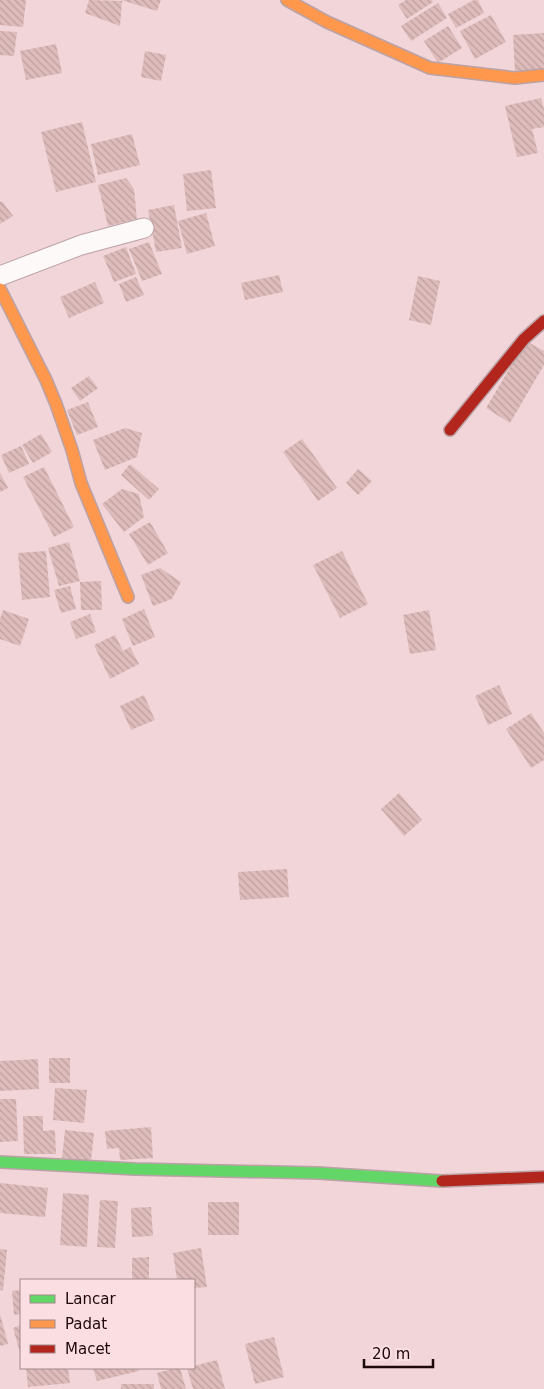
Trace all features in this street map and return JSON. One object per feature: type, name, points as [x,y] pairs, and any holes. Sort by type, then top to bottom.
[{"type":"street","points":[[287,0],[327,22],[430,68],[515,78],[544,75]]},
{"type":"street","points":[[0,276],[81,245],[144,228]]},
{"type":"street","points":[[0,289],[46,380],[72,450],[81,483],[128,596]]},
{"type":"street","points":[[450,430],[524,339],[544,321]]},
{"type":"street","points":[[0,1162],[135,1169],[318,1172],[447,1181],[544,1178]]},
{"type":"building","points":[[0,0],[26,0],[23,27],[0,25]]},
{"type":"building","points":[[89,0],[122,1],[120,26],[85,13]]},
{"type":"building","points":[[121,0],[161,0],[157,11]]},
{"type":"building","points":[[406,0],[432,0],[433,2],[407,19],[398,5]]},
{"type":"building","points":[[474,0],[478,0],[484,13],[456,28],[448,14]]},
{"type":"building","points":[[438,3],[447,18],[411,41],[401,26]]},
{"type":"building","points":[[491,15],[506,42],[475,59],[460,31]]},
{"type":"building","points":[[448,26],[462,48],[438,63],[424,41]]},
{"type":"building","points":[[0,31],[17,32],[14,56],[0,55]]},
{"type":"building","points":[[544,33],[544,71],[515,73],[513,35]]},
{"type":"building","points":[[56,44],[62,73],[26,80],[20,51]]},
{"type":"building","points":[[145,51],[166,55],[161,81],[141,77]]},
{"type":"building","points":[[541,98],[544,109],[544,127],[532,129],[538,153],[517,157],[505,106]]},
{"type":"building","points":[[82,122],[96,182],[56,192],[41,132]]},
{"type":"building","points":[[132,134],[140,165],[98,175],[91,144]]},
{"type":"building","points":[[211,170],[216,208],[187,211],[183,174]]},
{"type":"building","points":[[126,178],[134,189],[137,219],[108,226],[98,185]]},
{"type":"building","points":[[2,201],[13,216],[0,224],[0,202]]},
{"type":"building","points":[[174,205],[182,248],[156,252],[148,210]]},
{"type":"building","points":[[206,213],[215,246],[187,254],[178,221]]},
{"type":"building","points":[[149,242],[162,274],[142,281],[129,249]]},
{"type":"building","points":[[126,247],[136,274],[114,282],[103,256]]},
{"type":"building","points":[[279,275],[283,292],[245,300],[241,283]]},
{"type":"building","points":[[418,276],[440,281],[431,325],[409,320]]},
{"type":"building","points":[[136,277],[144,295],[126,302],[119,284]]},
{"type":"building","points":[[95,282],[104,303],[69,318],[60,297]]},
{"type":"building","points":[[526,341],[544,351],[544,365],[510,423],[486,408]]},
{"type":"building","points":[[89,376],[98,388],[80,401],[71,388]]},
{"type":"building","points":[[88,402],[98,427],[77,435],[67,410]]},
{"type":"building","points":[[125,428],[142,433],[137,457],[105,470],[93,440]]},
{"type":"building","points":[[41,434],[52,452],[33,463],[22,445]]},
{"type":"building","points":[[302,439],[337,488],[318,501],[283,452]]},
{"type":"building","points":[[21,446],[29,464],[9,473],[1,455]]},
{"type":"building","points":[[130,464],[159,489],[149,500],[121,475]]},
{"type":"building","points":[[44,467],[74,527],[54,537],[23,477]]},
{"type":"building","points":[[358,469],[372,481],[358,495],[346,483]]},
{"type":"building","points":[[0,473],[8,488],[0,492]]},
{"type":"building","points":[[122,489],[139,494],[144,517],[124,532],[102,504]]},
{"type":"building","points":[[150,522],[168,553],[148,565],[129,534]]},
{"type":"building","points":[[69,542],[80,581],[59,586],[48,548]]},
{"type":"building","points":[[46,551],[50,597],[22,600],[18,553]]},
{"type":"building","points":[[342,551],[368,604],[340,618],[313,565]]},
{"type":"building","points":[[160,568],[181,582],[172,599],[153,606],[141,575]]},
{"type":"building","points":[[101,581],[102,610],[81,610],[80,582]]},
{"type":"building","points":[[70,586],[76,609],[61,613],[54,590]]},
{"type":"building","points":[[144,609],[155,637],[133,646],[122,619]]},
{"type":"building","points":[[3,610],[29,619],[20,646],[0,639],[0,619]]},
{"type":"building","points":[[429,610],[436,650],[410,654],[403,615]]},
{"type":"building","points":[[90,614],[96,632],[76,639],[70,622]]},
{"type":"building","points":[[115,635],[123,651],[130,647],[139,664],[110,679],[94,645]]},
{"type":"building","points":[[499,685],[512,714],[488,725],[475,696]]},
{"type":"building","points":[[144,695],[155,720],[131,730],[120,706]]},
{"type":"building","points":[[531,713],[544,733],[544,760],[531,768],[506,729]]},
{"type":"building","points":[[399,793],[422,820],[404,836],[381,809]]},
{"type":"building","points":[[287,869],[289,897],[240,900],[238,872]]},
{"type":"building","points":[[49,1058],[70,1058],[70,1083],[49,1083]]},
{"type":"building","points":[[38,1059],[39,1089],[0,1091],[0,1061]]},
{"type":"building","points":[[55,1088],[87,1090],[84,1123],[53,1120]]},
{"type":"building","points":[[0,1099],[16,1099],[18,1141],[0,1142]]},
{"type":"building","points":[[23,1116],[43,1116],[43,1131],[55,1130],[56,1154],[24,1154]]},
{"type":"building","points":[[151,1127],[153,1158],[120,1160],[119,1148],[107,1149],[105,1131]]},
{"type":"building","points":[[65,1130],[94,1133],[91,1161],[62,1158]]},
{"type":"building","points":[[0,1183],[48,1188],[45,1217],[0,1213]]},
{"type":"building","points":[[63,1193],[89,1195],[87,1247],[60,1245]]},
{"type":"building","points":[[100,1200],[118,1201],[115,1248],[97,1247]]},
{"type":"building","points":[[208,1202],[239,1202],[239,1235],[208,1235]]},
{"type":"building","points":[[151,1207],[153,1236],[132,1237],[131,1208]]},
{"type":"building","points":[[201,1248],[207,1287],[195,1288],[195,1279],[177,1279],[173,1253]]},
{"type":"building","points":[[0,1249],[7,1250],[3,1291],[0,1290]]},
{"type":"building","points":[[149,1257],[149,1279],[132,1279],[132,1258]]},
{"type":"building","points":[[20,1290],[20,1314],[14,1315],[12,1291]]},
{"type":"building","points":[[0,1314],[8,1344],[0,1346]]},
{"type":"building","points":[[20,1325],[20,1352],[13,1328]]},
{"type":"building","points":[[274,1337],[284,1377],[255,1384],[245,1344]]},
{"type":"building","points":[[217,1360],[225,1389],[193,1389],[187,1369],[195,1369],[195,1366]]},
{"type":"building","points":[[26,1369],[68,1369],[70,1383],[28,1387]]},
{"type":"building","points":[[93,1369],[138,1369],[139,1371],[97,1381]]},
{"type":"building","points":[[180,1369],[186,1389],[161,1389],[157,1373]]},
{"type":"building","points":[[121,1384],[154,1384],[154,1389],[121,1389]]},
{"type":"traffic: fast","points":[[0,1162],[135,1169],[318,1173],[442,1181]]},
{"type":"traffic: slow","points":[[287,0],[327,22],[430,68],[515,78],[544,75]]},
{"type":"traffic: slow","points":[[0,289],[46,380],[56,404],[81,483],[128,597]]},
{"type":"traffic: jam","points":[[450,430],[524,339],[544,321]]},
{"type":"traffic: jam","points":[[442,1181],[544,1177]]}]
